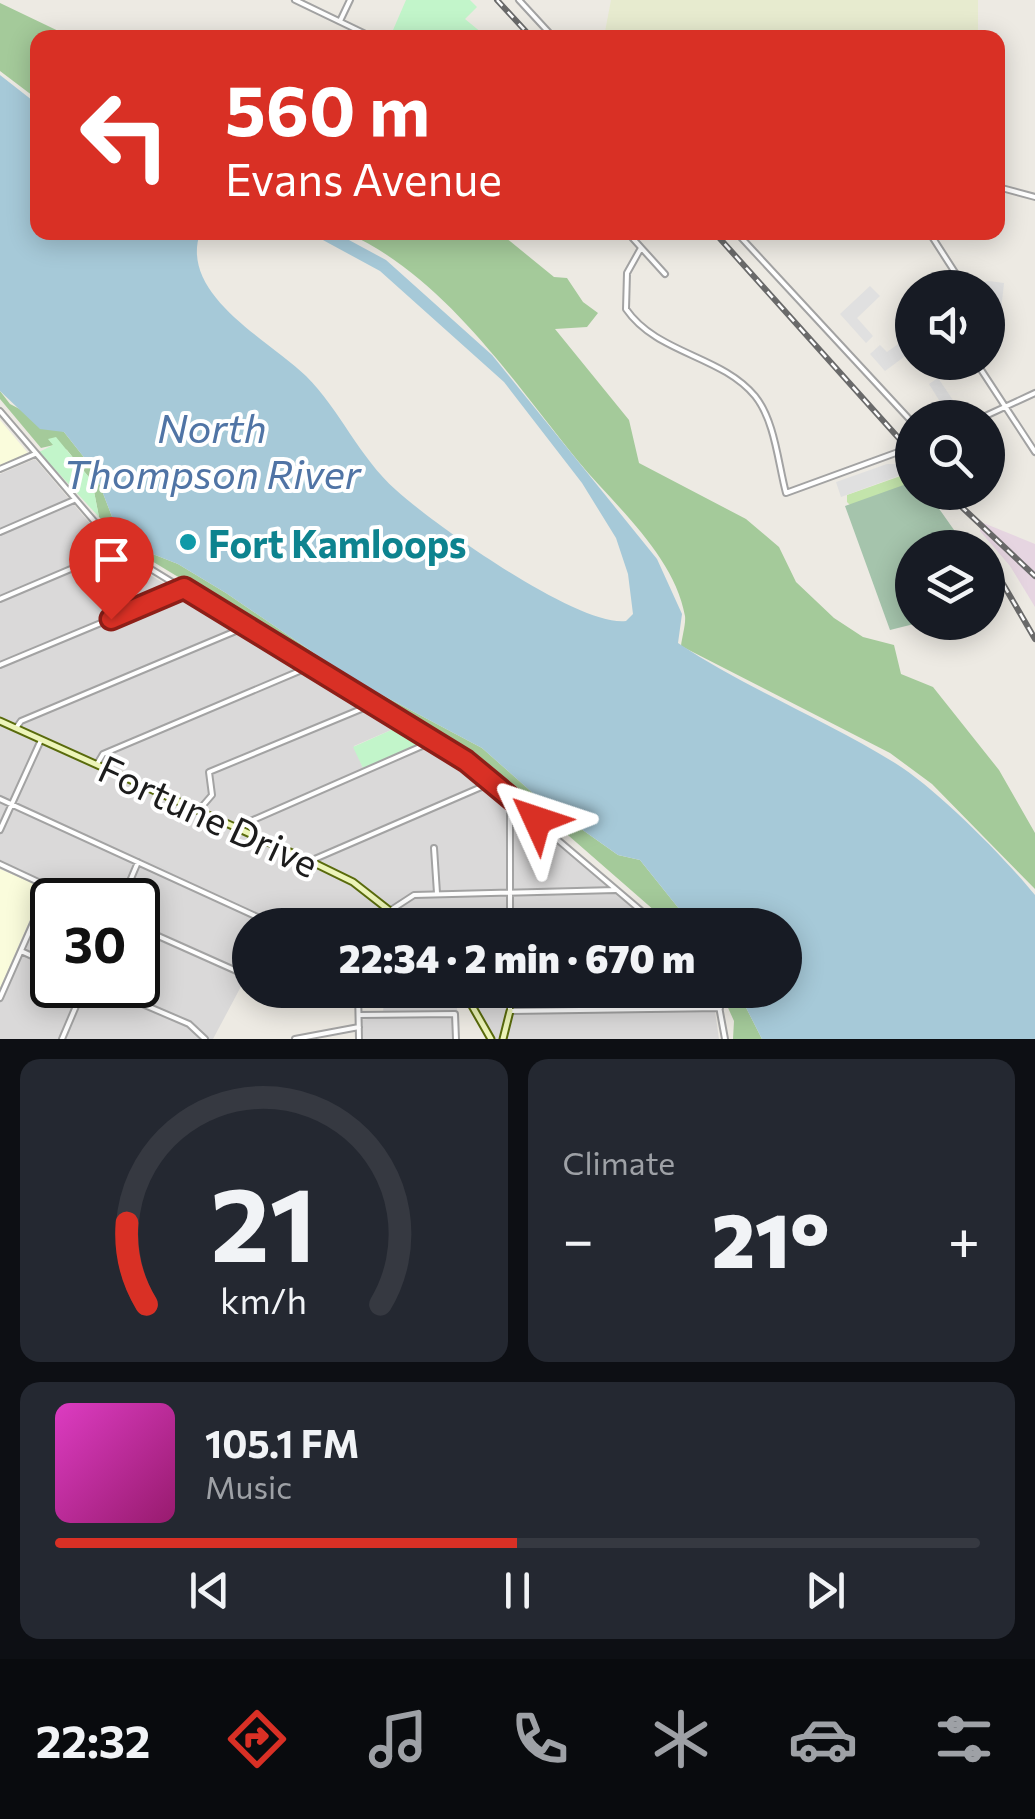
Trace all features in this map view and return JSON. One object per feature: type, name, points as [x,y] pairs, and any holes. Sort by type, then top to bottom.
[{"type":"main road","name":"Fortune Drive","points":[[0,721],[310,861],[389,908]]},
{"type":"main road","points":[[473,1008],[491,1039]]},
{"type":"main road","points":[[503,1039],[510,1011]]},
{"type":"street","points":[[295,0],[358,30]]},
{"type":"street","points":[[340,21],[350,0]]},
{"type":"street","points":[[519,0],[547,30]]},
{"type":"street","points":[[1005,189],[1035,197]]},
{"type":"street","points":[[634,240],[665,274]]},
{"type":"street","points":[[743,240],[895,404]]},
{"type":"street","points":[[934,240],[953,270]]},
{"type":"street","points":[[641,248],[627,273],[626,309],[652,336],[740,382],[756,397],[766,414],[786,493],[895,453]]},
{"type":"street","points":[[1005,407],[1035,393]]},
{"type":"street","points":[[1005,408],[1035,452]]},
{"type":"street","points":[[0,411],[118,549],[494,782],[638,908]]},
{"type":"street","points":[[0,469],[35,454]]},
{"type":"street","points":[[0,532],[74,500]]},
{"type":"street","points":[[0,600],[118,549]]},
{"type":"street","points":[[0,665],[184,588]]},
{"type":"street","points":[[16,728],[20,721],[246,627]]},
{"type":"street","points":[[97,764],[104,754],[309,667]]},
{"type":"street","points":[[199,810],[212,795],[209,772],[371,704]]},
{"type":"street","points":[[0,830],[41,740]]},
{"type":"street","points":[[237,828],[432,742]]},
{"type":"street","points":[[310,861],[494,782]]},
{"type":"street","points":[[510,797],[510,908]]},
{"type":"street","points":[[0,800],[238,908]]},
{"type":"street","points":[[434,848],[437,894]]},
{"type":"street","points":[[131,878],[138,862]]},
{"type":"street","points":[[0,864],[30,879]]},
{"type":"street","points":[[389,908],[414,895],[616,890]]},
{"type":"street","points":[[0,998],[30,931]]},
{"type":"street","points":[[160,937],[232,968]]},
{"type":"street","points":[[21,951],[30,955]]},
{"type":"street","points":[[62,1039],[75,1008]]},
{"type":"street","points":[[152,1008],[189,1024],[205,1039]]},
{"type":"street","points":[[359,1008],[360,1039]]},
{"type":"street","points":[[510,1011],[720,1008],[725,1039]]},
{"type":"street","points":[[359,1016],[455,1014],[456,1039]]},
{"type":"street","points":[[296,1039],[359,1027]]},
{"type":"shaded area","points":[[611,0],[978,0],[978,30],[605,30]]},
{"type":"shaded area","points":[[870,286],[880,296],[857,318],[873,336],[866,343],[840,314]]},
{"type":"shaded area","points":[[880,345],[887,352],[895,346],[895,364],[885,371],[870,354]]},
{"type":"shaded area","points":[[939,380],[953,400],[939,400],[929,384]]},
{"type":"shaded area","points":[[0,420],[28,453],[0,466]]},
{"type":"shaded area","points":[[35,459],[116,554],[398,727],[354,746],[363,768],[422,742],[481,777],[632,908],[232,908],[232,1003],[213,1039],[0,1039],[0,474]]},
{"type":"shaded area","points":[[895,464],[895,477],[841,497],[836,482]]},
{"type":"shaded area","points":[[895,488],[895,510],[940,510],[954,530],[895,530],[895,629],[890,630],[845,506]]},
{"type":"shaded area","points":[[981,522],[1001,530],[980,530]]},
{"type":"shaded area","points":[[1005,532],[1035,544],[1035,607],[1005,560]]},
{"type":"shaded area","points":[[0,869],[30,882],[30,920],[0,988]]},
{"type":"shaded area","points":[[383,1008],[457,1008],[457,1039],[362,1039],[361,1020],[383,1017]]},
{"type":"shaded area","points":[[478,1008],[715,1008],[719,1039],[494,1039]]},
{"type":"green space","points":[[406,0],[470,0],[477,7],[465,19],[478,30],[393,30]]},
{"type":"green space","points":[[0,3],[56,30],[30,30],[30,94],[0,71]]},
{"type":"green space","points":[[360,240],[509,240],[554,277],[567,278],[583,302],[598,313],[587,327],[555,329],[629,420],[639,463],[746,519],[779,547],[796,582],[834,618],[863,637],[894,645],[901,674],[933,687],[999,770],[1035,833],[1035,889],[932,784],[890,753],[681,646],[685,619],[679,594],[641,532],[474,333],[446,303],[382,252]]},
{"type":"green space","points":[[0,391],[10,404],[64,432],[94,470],[116,527],[145,551],[178,564],[226,593],[352,679],[482,748],[543,802],[618,855],[640,860],[678,908],[652,908],[483,761],[127,546],[99,517],[92,481],[67,450],[49,440],[54,445],[41,448],[0,399]]},
{"type":"green space","points":[[56,437],[92,481],[99,517],[39,452],[53,445],[48,439]]},
{"type":"green space","points":[[895,478],[895,496],[851,506],[847,495]]},
{"type":"green space","points":[[398,727],[422,742],[363,768],[353,747]]},
{"type":"green space","points":[[728,1008],[746,1008],[762,1039],[733,1039],[734,1021]]},
{"type":"water","name":"North Thompson River","points":[[0,75],[30,99],[30,240],[199,240],[197,255],[202,276],[215,296],[306,376],[396,490],[472,548],[542,591],[575,608],[626,621],[633,614],[628,574],[616,538],[582,483],[504,382],[380,271],[323,240],[349,240],[386,260],[492,355],[657,559],[682,614],[678,643],[912,775],[969,824],[1035,895],[1035,1039],[762,1039],[746,1008],[802,1008],[802,908],[678,908],[640,860],[618,855],[543,802],[482,748],[352,679],[226,593],[178,564],[145,551],[116,527],[94,470],[64,432],[40,429],[0,391]]},
{"type":"railway","points":[[497,0],[525,30]]},
{"type":"railway","points":[[721,240],[895,434]]},
{"type":"railway","points":[[965,510],[1035,576]]},
{"type":"railway","points":[[1005,587],[1035,639]]},
{"type":"place","name":"Fort Kamloops","points":[[188,542]]},
{"type":"route","points":[[111,619],[184,588],[466,761],[537,820]]}]
